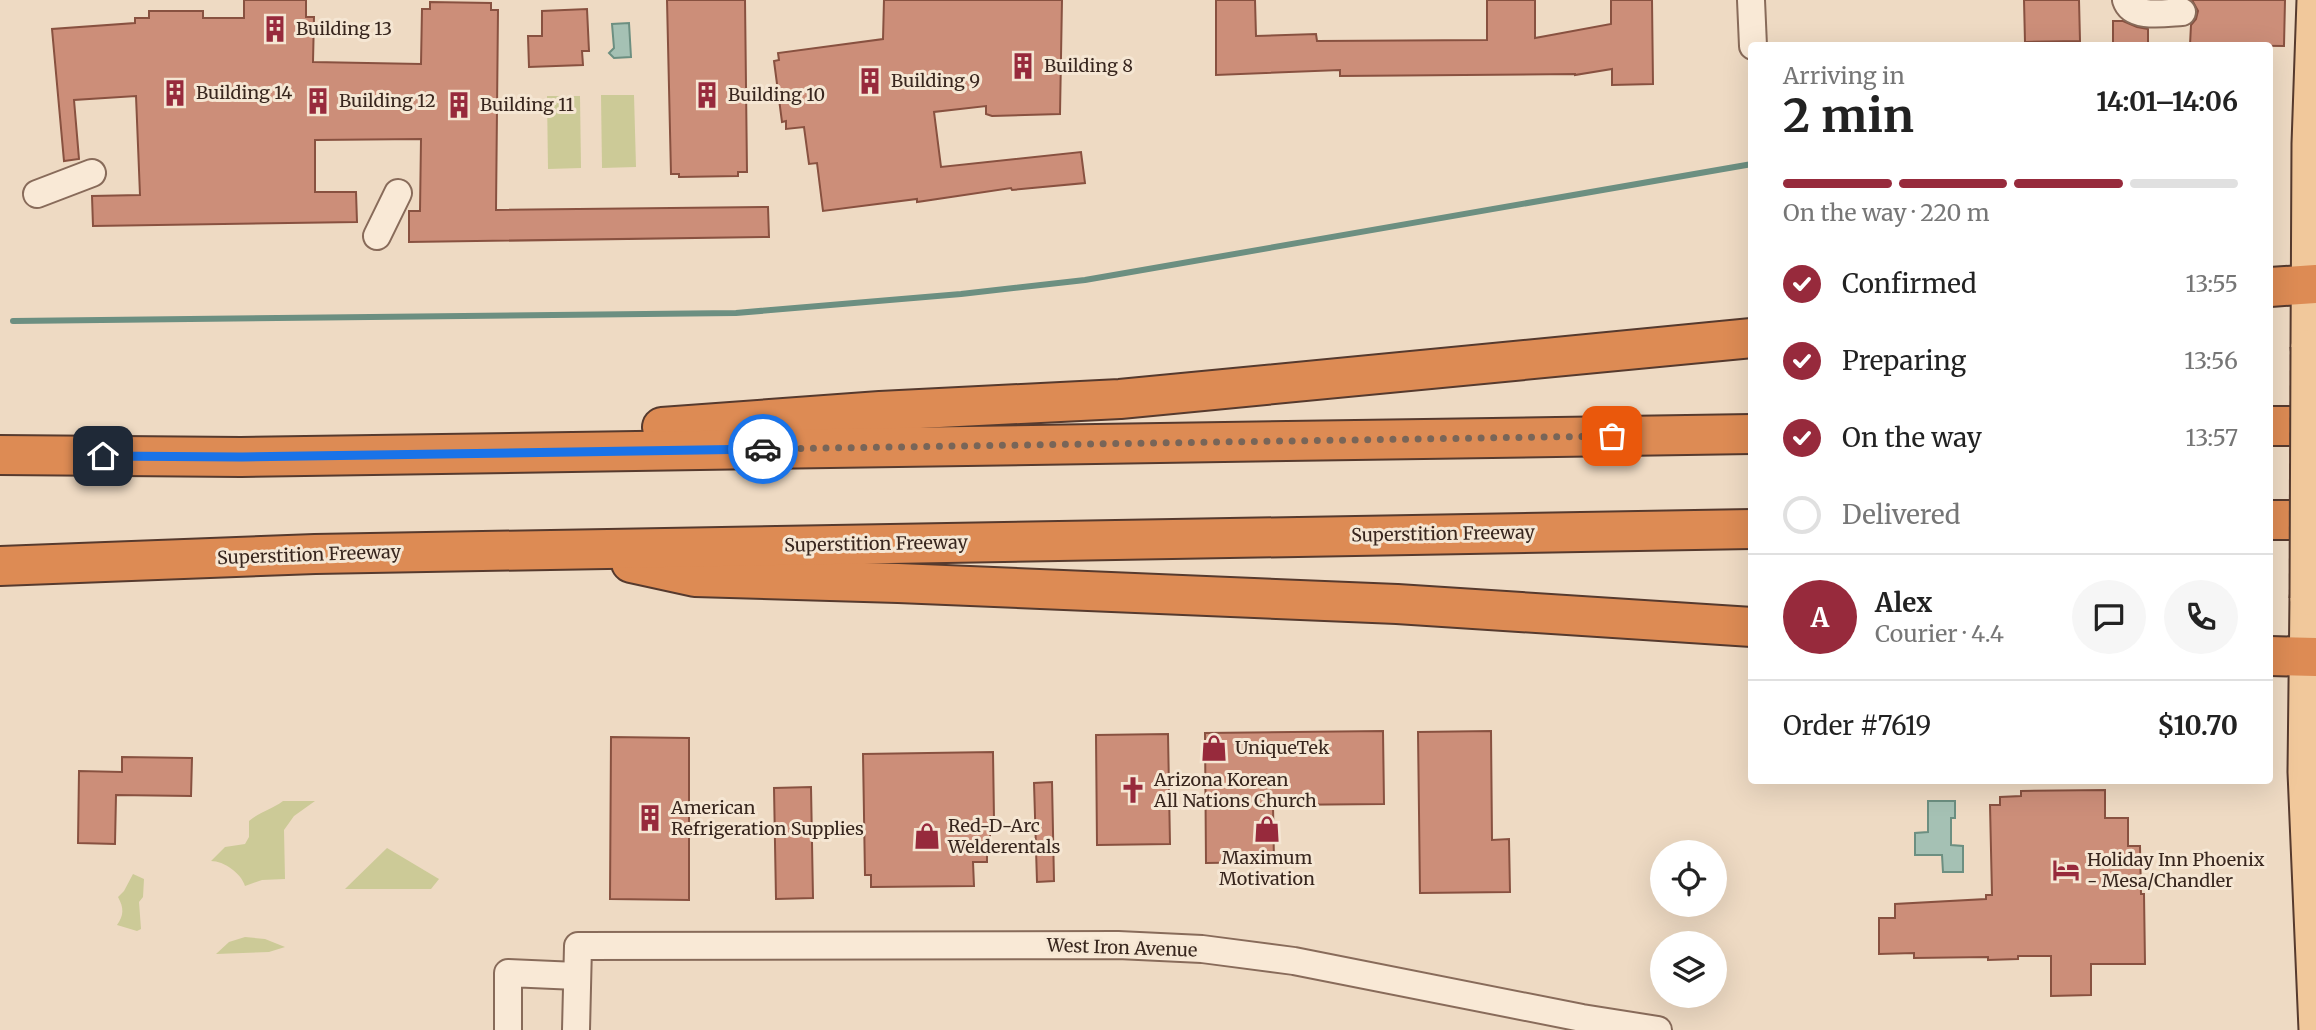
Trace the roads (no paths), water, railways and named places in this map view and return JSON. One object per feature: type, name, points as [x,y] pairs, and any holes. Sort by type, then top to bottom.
[{"type":"highway","points":[[2273,287],[2312,284]]},
{"type":"highway","points":[[242,457],[880,411],[1120,399],[1748,338]]},
{"type":"highway","points":[[2273,426],[2316,426]]},
{"type":"highway","points":[[7,455],[242,457],[1748,434]]},
{"type":"highway","points":[[2273,520],[2316,520]]},
{"type":"highway","name":"Superstition Freeway","points":[[6,566],[315,554],[1748,528]]},
{"type":"highway","points":[[568,549],[695,577],[1398,604],[1748,627]]},
{"type":"main road","points":[[2314,0],[2307,598],[2297,657],[2305,772],[2316,1030]]},
{"type":"street","points":[[1751,0],[1753,42]]},
{"type":"street","points":[[2126,0],[2133,10],[2149,13],[2182,12]]},
{"type":"street","points":[[37,194],[92,173]]},
{"type":"street","points":[[377,236],[398,193]]},
{"type":"street","name":"West Iron Avenue","points":[[577,976],[578,946],[1118,945],[1202,949],[1294,961],[1581,1024],[1658,1030]]},
{"type":"street","points":[[508,1030],[508,973],[577,976],[576,1030]]},
{"type":"waterway","points":[[13,321],[736,313],[961,294],[1085,280],[1748,165]]},
{"type":"place","name":"Building 13","points":[[275,29]]},
{"type":"place","name":"Building 8","points":[[1023,66]]},
{"type":"place","name":"Building 9","points":[[870,81]]},
{"type":"place","name":"Building 14","points":[[175,93]]},
{"type":"place","name":"Building 10","points":[[707,95]]},
{"type":"place","name":"Building 12","points":[[318,101]]},
{"type":"place","name":"Building 11","points":[[459,105]]},
{"type":"place","name":"UniqueTek","points":[[1214,748]]},
{"type":"place","name":"Arizona Korean All Nations Church","points":[[1133,790]]},
{"type":"place","name":"American Refrigeration Supplies","points":[[650,818]]},
{"type":"place","name":"Maximum Motivation","points":[[1267,829]]},
{"type":"place","name":"Red-D-Arc Welderentals","points":[[927,836]]},
{"type":"place","name":"Holiday Inn Phoenix - Mesa/Chandler","points":[[2066,870]]}]
